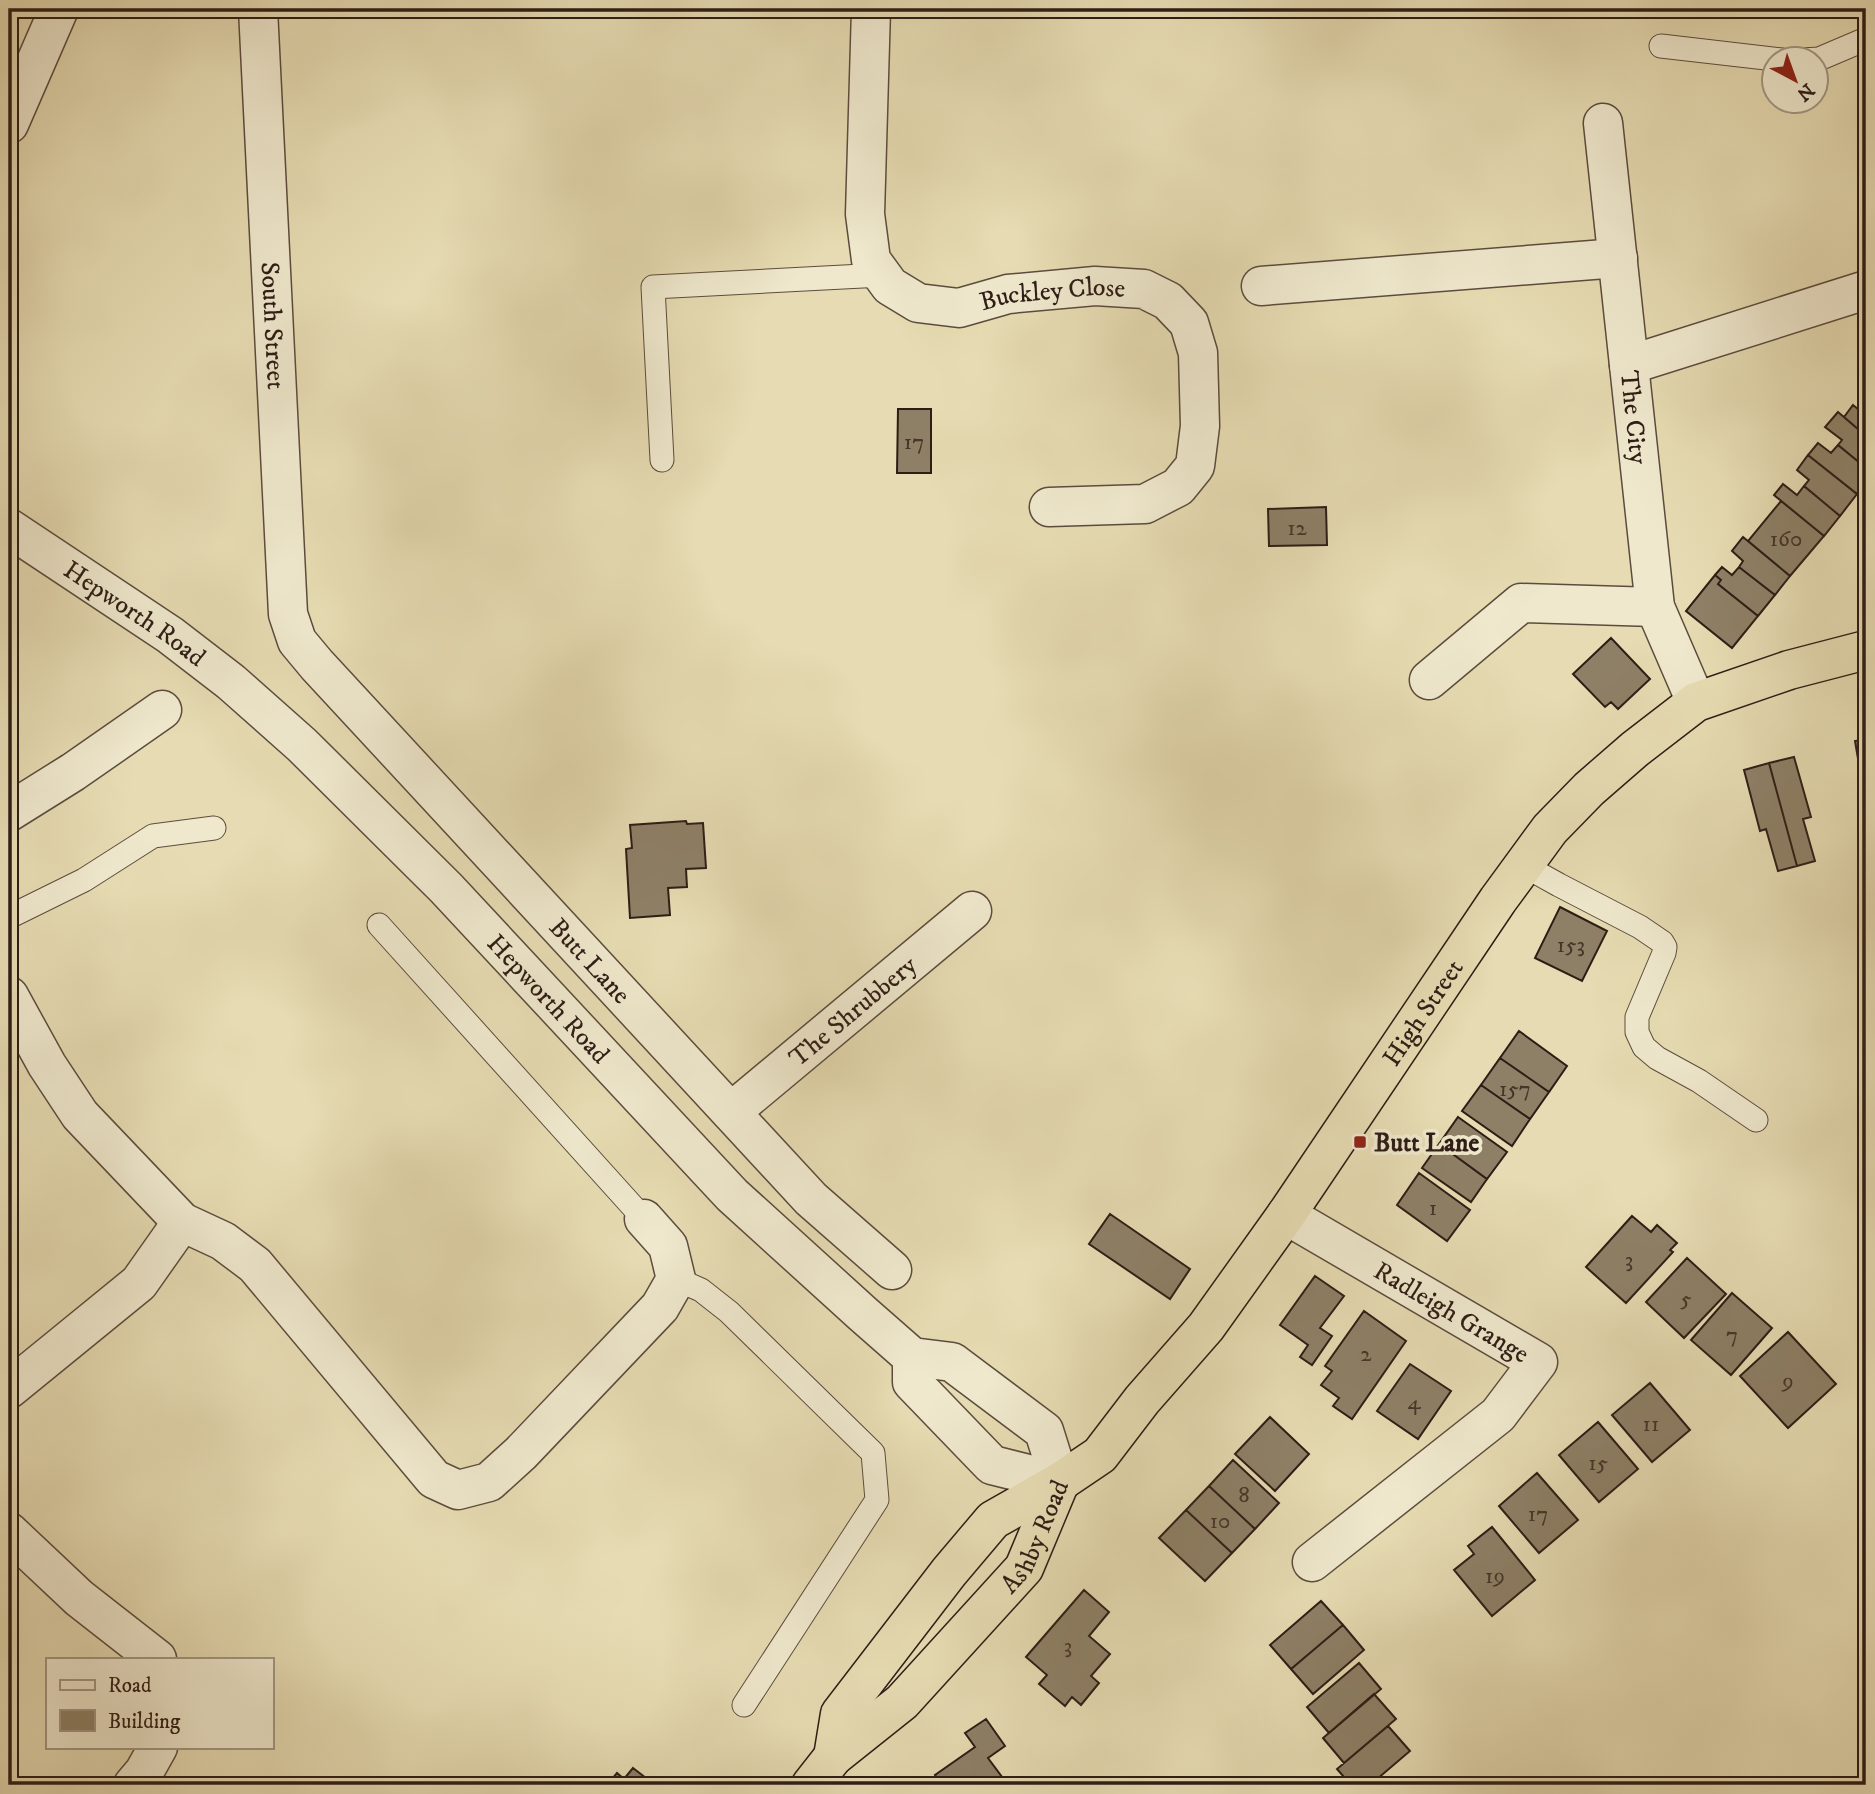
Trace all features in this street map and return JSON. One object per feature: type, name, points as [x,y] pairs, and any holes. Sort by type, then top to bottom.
[{"type":"highway","name":"High Street","points":[[1060,1482],[1100,1455],[1142,1400],[1206,1327],[1286,1215],[1438,986],[1550,829],[1589,789],[1696,702],[1789,670],[1866,650]]},
{"type":"highway","name":"Ashby Road","points":[[822,1771],[902,1702],[1024,1568],[1060,1482]]},
{"type":"highway","name":"Ashby Road","points":[[822,1771],[840,1714],[949,1572],[993,1520],[1060,1482]]},
{"type":"street","points":[[9,124],[59,9]]},
{"type":"street","name":"South Street","points":[[258,9],[288,614],[298,641]]},
{"type":"street","name":"Buckley Close","points":[[871,9],[865,214],[871,260],[890,286],[918,303],[959,308],[1008,294],[1095,286],[1144,289],[1168,301],[1189,323],[1198,353],[1200,426],[1195,466],[1178,487],[1145,504],[1049,507]]},
{"type":"street","name":"The City","points":[[1603,123],[1655,607],[1696,702]]},
{"type":"street","points":[[1261,286],[1618,258]]},
{"type":"street","points":[[1629,365],[1866,290]]},
{"type":"street","name":"Hepworth Road","points":[[9,528],[170,635],[231,682],[302,745],[446,888],[732,1195],[912,1356]]},
{"type":"street","points":[[1429,680],[1521,603],[1655,607]]},
{"type":"street","name":"Butt Lane","points":[[298,641],[317,665],[811,1199],[892,1270]]},
{"type":"street","points":[[9,812],[162,710]]},
{"type":"street","name":"The Shrubbery","points":[[731,1112],[972,911]]},
{"type":"street","points":[[9,996],[47,1065],[80,1115],[182,1222],[223,1241],[255,1265],[434,1479],[458,1490],[489,1482],[521,1453],[660,1307],[676,1279],[668,1246],[644,1219]]},
{"type":"street","name":"Radleigh Grange","points":[[1286,1215],[1538,1363],[1498,1415],[1312,1562]]},
{"type":"street","points":[[9,1389],[139,1283],[182,1222]]},
{"type":"street","points":[[912,1356],[952,1362],[1044,1431],[1060,1482],[992,1465],[912,1382],[912,1356]]},
{"type":"street","points":[[9,1532],[79,1598],[156,1658]]},
{"type":"street","points":[[133,1785],[157,1748]]},
{"type":"lane","points":[[1829,55],[1866,39]]},
{"type":"lane","points":[[1661,46],[1759,57]]},
{"type":"lane","points":[[662,460],[653,287],[883,275]]},
{"type":"lane","points":[[9,916],[83,880],[153,836],[214,828]]},
{"type":"lane","points":[[1524,865],[1640,926],[1662,942],[1664,953],[1637,1017],[1637,1032],[1644,1047],[1657,1058],[1699,1081],[1756,1119]]},
{"type":"lane","points":[[379,925],[644,1219]]},
{"type":"lane","points":[[676,1279],[701,1290],[729,1312],[873,1453],[877,1500],[744,1705]]},
{"type":"building","points":[[1853,405],[1864,414],[1866,411],[1866,436],[1844,417]]},
{"type":"building","points":[[898,409],[931,409],[931,473],[897,473]]},
{"type":"building","points":[[1838,412],[1866,436],[1866,468],[1838,445],[1842,440],[1825,427]]},
{"type":"building","points":[[1818,443],[1831,453],[1838,445],[1866,468],[1866,483],[1857,494],[1808,455]]},
{"type":"building","points":[[1808,455],[1857,494],[1840,516],[1804,486],[1809,480],[1797,470]]},
{"type":"building","points":[[1783,484],[1797,495],[1804,486],[1840,516],[1824,536],[1774,495]]},
{"type":"building","points":[[1781,501],[1824,536],[1790,576],[1748,541]]},
{"type":"building","points":[[1326,507],[1327,545],[1269,546],[1268,509]]},
{"type":"building","points":[[1743,537],[1790,576],[1775,595],[1739,567],[1743,561],[1732,551]]},
{"type":"building","points":[[1722,567],[1732,575],[1739,567],[1775,595],[1758,616],[1718,584],[1721,580],[1715,575]]},
{"type":"building","points":[[1715,575],[1721,580],[1718,584],[1758,616],[1732,648],[1686,611]]},
{"type":"building","points":[[1611,638],[1650,679],[1618,709],[1611,702],[1605,707],[1573,674]]},
{"type":"building","points":[[1866,739],[1866,800],[1865,800],[1855,741]]},
{"type":"building","points":[[1794,757],[1811,817],[1803,819],[1815,861],[1797,866],[1769,763]]},
{"type":"building","points":[[1769,763],[1797,866],[1778,871],[1766,829],[1760,831],[1744,770]]},
{"type":"building","points":[[686,821],[687,824],[703,823],[706,868],[686,869],[687,887],[668,888],[670,915],[630,918],[626,849],[632,848],[630,825]]},
{"type":"building","points":[[1560,907],[1607,931],[1582,981],[1535,958]]},
{"type":"building","points":[[1519,1031],[1567,1066],[1549,1092],[1500,1058]]},
{"type":"building","points":[[1500,1058],[1549,1092],[1530,1119],[1481,1085]]},
{"type":"building","points":[[1481,1085],[1530,1119],[1512,1146],[1462,1111]]},
{"type":"building","points":[[1458,1117],[1507,1152],[1487,1179],[1439,1144]]},
{"type":"building","points":[[1439,1144],[1487,1179],[1471,1202],[1422,1168]]},
{"type":"building","points":[[1419,1173],[1470,1210],[1447,1241],[1397,1205]]},
{"type":"building","points":[[1110,1214],[1190,1269],[1170,1299],[1089,1244]]},
{"type":"building","points":[[1632,1216],[1651,1232],[1657,1225],[1677,1243],[1670,1250],[1673,1252],[1626,1303],[1586,1267]]},
{"type":"building","points":[[1687,1258],[1726,1294],[1684,1338],[1646,1302]]},
{"type":"building","points":[[1315,1276],[1344,1296],[1320,1328],[1332,1336],[1312,1365],[1300,1357],[1308,1345],[1280,1325]]},
{"type":"building","points":[[1732,1293],[1772,1328],[1731,1375],[1691,1340]]},
{"type":"building","points":[[1364,1311],[1406,1341],[1352,1419],[1333,1406],[1339,1398],[1321,1385],[1332,1371],[1325,1366]]},
{"type":"building","points":[[1788,1332],[1836,1384],[1788,1428],[1740,1376]]},
{"type":"building","points":[[1410,1364],[1451,1391],[1418,1439],[1377,1411]]},
{"type":"building","points":[[1650,1383],[1690,1430],[1652,1462],[1612,1415]]},
{"type":"building","points":[[1270,1417],[1309,1454],[1275,1491],[1235,1454]]},
{"type":"building","points":[[1598,1422],[1638,1469],[1599,1502],[1559,1455]]},
{"type":"building","points":[[1233,1460],[1279,1503],[1255,1529],[1209,1486]]},
{"type":"building","points":[[1537,1473],[1578,1520],[1539,1553],[1499,1506]]},
{"type":"building","points":[[1209,1486],[1255,1529],[1232,1553],[1186,1510]]},
{"type":"building","points":[[1186,1510],[1232,1553],[1205,1581],[1159,1538]]},
{"type":"building","points":[[1492,1527],[1535,1580],[1492,1616],[1454,1570],[1474,1554],[1468,1546]]},
{"type":"building","points":[[1084,1590],[1109,1612],[1089,1636],[1110,1654],[1091,1676],[1099,1683],[1081,1705],[1072,1697],[1065,1706],[1039,1684],[1047,1675],[1026,1657]]},
{"type":"building","points":[[1321,1601],[1343,1625],[1291,1669],[1270,1645]]},
{"type":"building","points":[[1343,1625],[1364,1650],[1313,1694],[1291,1669]]},
{"type":"building","points":[[1359,1663],[1381,1689],[1329,1733],[1307,1707]]},
{"type":"building","points":[[1374,1694],[1396,1719],[1344,1763],[1323,1738]]},
{"type":"building","points":[[986,1719],[1005,1746],[988,1758],[1008,1785],[942,1785],[935,1775],[975,1747],[965,1733]]},
{"type":"building","points":[[1388,1726],[1410,1751],[1370,1785],[1351,1785],[1337,1769]]},
{"type":"building","points":[[633,1768],[655,1785],[607,1785],[617,1773],[624,1779]]},
{"type":"place","name":"Butt Lane","points":[[1360,1142]]}]
